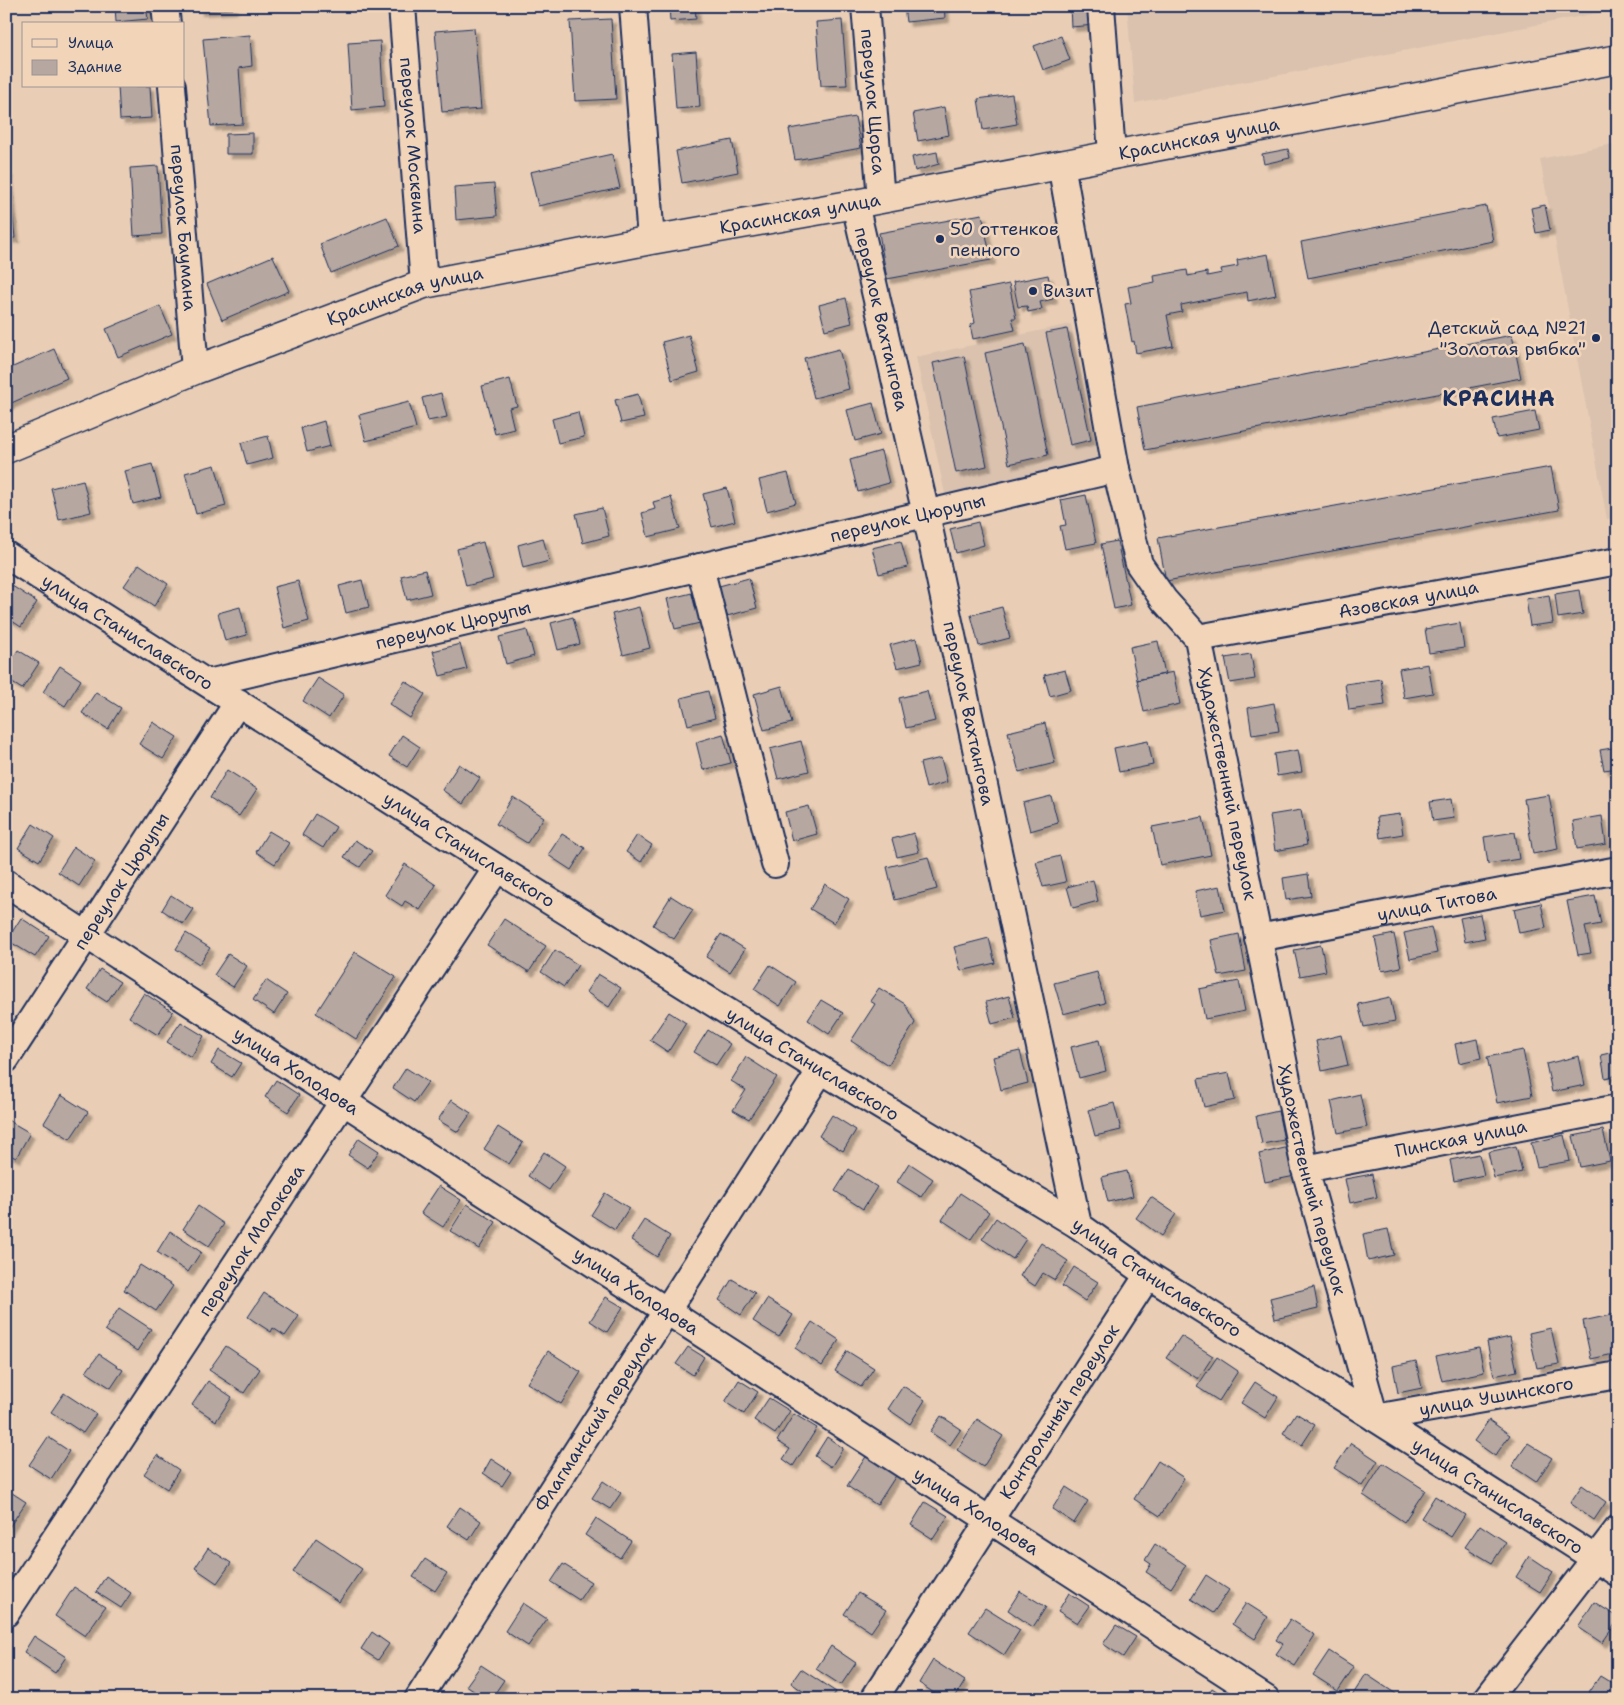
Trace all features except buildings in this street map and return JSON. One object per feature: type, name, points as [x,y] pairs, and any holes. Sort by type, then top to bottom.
[{"type":"main road","name":"Красинская улица","points":[[6,449],[195,370],[424,284],[1618,59]]},
{"type":"street","points":[[165,6],[167,22]]},
{"type":"street","name":"переулок Москвина","points":[[402,6],[424,284]]},
{"type":"street","points":[[633,6],[651,240]]},
{"type":"street","name":"переулок Щорса","points":[[865,6],[868,201]]},
{"type":"street","points":[[1101,6],[1112,154]]},
{"type":"street","name":"переулок Баумана","points":[[172,88],[195,370]]},
{"type":"street","points":[[1061,164],[1116,469],[1140,564],[1164,600],[1198,638]]},
{"type":"street","name":"переулок Вахтангова","points":[[868,201],[926,514],[1078,1225]]},
{"type":"street","name":"переулок Цюрупы","points":[[208,683],[1116,469]]},
{"type":"street","name":"улица Станиславского","points":[[6,555],[497,868],[821,1070],[1078,1225],[1148,1275],[1618,1573]]},
{"type":"street","name":"Азовская улица","points":[[1198,638],[1618,561]]},
{"type":"street","points":[[700,567],[775,864]]},
{"type":"street","name":"Художественный переулок","points":[[1198,638],[1305,1169],[1375,1418]]},
{"type":"street","name":"переулок Цюрупы","points":[[6,1059],[238,702]]},
{"type":"street","name":"переулок Молокова","points":[[6,1612],[497,868]]},
{"type":"street","name":"улица Титова","points":[[1258,938],[1618,870]]},
{"type":"street","name":"улица Холодова","points":[[6,882],[1266,1699]]},
{"type":"street","name":"Флагманский переулок","points":[[418,1699],[821,1070]]},
{"type":"street","name":"Пинская улица","points":[[1305,1169],[1618,1108]]},
{"type":"street","name":"Контрольный переулок","points":[[874,1699],[1148,1275]]},
{"type":"street","name":"улица Ушинского","points":[[1375,1418],[1618,1375]]},
{"type":"street","points":[[1487,1699],[1618,1529]]},
{"type":"shaded area","points":[[1127,6],[1618,6],[1618,9],[1135,103]]},
{"type":"shaded area","name":"Детский сад №21 \"Золотая рыбка\"","points":[[1618,143],[1618,517],[1607,519],[1540,159]]},
{"type":"shaded area","points":[[1071,324],[1100,461],[945,494],[916,357]]},
{"type":"place","name":"50 оттенков пенного","points":[[940,239]]},
{"type":"place","name":"Визит","points":[[1033,291]]},
{"type":"place","name":"Детский сад №21 \"Золотая рыбка\"","points":[[1596,338]]},
{"type":"district","name":"КРАСИНА","points":[[1499,398]]}]
